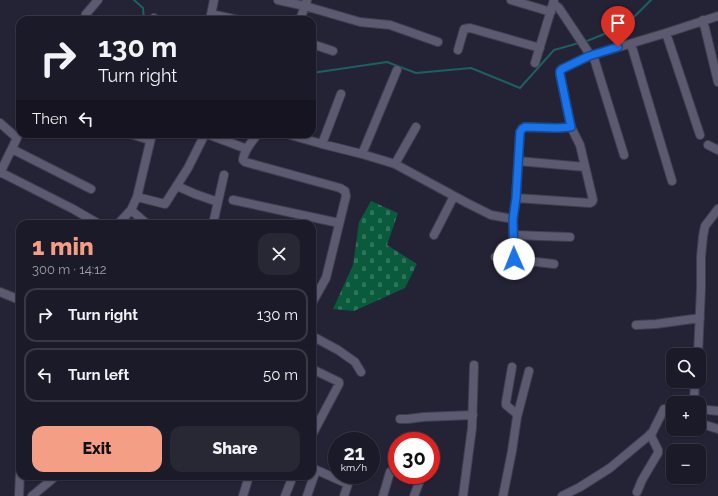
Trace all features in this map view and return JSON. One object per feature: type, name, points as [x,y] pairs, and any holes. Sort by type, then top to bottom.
[{"type":"street","points":[[85,16],[98,0]]},
{"type":"street","points":[[211,16],[214,0]]},
{"type":"street","points":[[278,0],[306,3],[360,22],[390,25],[438,42]]},
{"type":"street","points":[[511,0],[551,12]]},
{"type":"street","points":[[535,63],[554,2]]},
{"type":"street","points":[[554,2],[590,54],[624,155]]},
{"type":"street","points":[[301,16],[306,3]]},
{"type":"street","points":[[516,198],[590,203],[593,200],[580,145],[571,127],[560,74],[562,69],[590,54],[631,44],[718,16]]},
{"type":"street","points":[[703,20],[718,82]]},
{"type":"street","points":[[458,50],[464,30],[470,28],[540,48]]},
{"type":"street","points":[[666,33],[700,135]]},
{"type":"street","points":[[631,44],[672,181]]},
{"type":"street","points":[[316,45],[333,51]]},
{"type":"street","points":[[362,154],[397,70]]},
{"type":"street","points":[[322,144],[341,94]]},
{"type":"street","points":[[0,123],[16,134]]},
{"type":"street","points":[[395,164],[416,127]]},
{"type":"street","points":[[514,259],[513,219],[516,198],[520,132],[525,127],[571,127]]},
{"type":"street","points":[[18,138],[0,173],[92,220]]},
{"type":"street","points":[[122,220],[131,210],[137,197],[151,138]]},
{"type":"street","points":[[137,197],[166,204],[204,138]]},
{"type":"street","points":[[217,138],[247,149]]},
{"type":"street","points":[[254,138],[243,157],[242,160],[245,162],[345,190],[346,196],[326,278],[316,296]]},
{"type":"street","points":[[301,138],[395,164],[491,215],[513,219]]},
{"type":"street","points":[[708,145],[718,150]]},
{"type":"street","points":[[12,149],[91,189]]},
{"type":"street","points":[[518,161],[585,167]]},
{"type":"street","points":[[214,220],[224,175]]},
{"type":"street","points":[[177,186],[218,202]]},
{"type":"street","points":[[434,235],[454,196]]},
{"type":"street","points":[[233,200],[339,224]]},
{"type":"street","points":[[698,348],[702,236],[705,226],[718,209]]},
{"type":"street","points":[[131,210],[142,220]]},
{"type":"street","points":[[513,235],[570,237]]},
{"type":"street","points":[[495,257],[554,264]]},
{"type":"street","points":[[0,292],[16,298]]},
{"type":"street","points":[[636,325],[700,318]]},
{"type":"street","points":[[316,338],[338,350],[355,362],[360,372]]},
{"type":"street","points":[[463,496],[472,428],[474,365]]},
{"type":"street","points":[[512,367],[506,405],[517,414]]},
{"type":"street","points":[[316,371],[339,382],[339,384],[316,427]]},
{"type":"street","points":[[503,496],[512,452],[517,414],[529,371]]},
{"type":"street","points":[[562,496],[580,487],[610,468],[650,434],[664,409],[666,410]]},
{"type":"street","points":[[706,410],[718,411]]},
{"type":"street","points":[[400,419],[473,415]]},
{"type":"street","points":[[706,425],[718,429]]},
{"type":"street","points":[[637,492],[645,474],[658,453],[650,434]]},
{"type":"street","points":[[316,470],[348,484],[344,496]]},
{"type":"street","points":[[383,496],[388,479]]},
{"type":"street","points":[[19,496],[20,480]]},
{"type":"street","points":[[32,496],[51,480]]},
{"type":"street","points":[[243,496],[248,480]]},
{"type":"street","points":[[285,496],[291,480]]},
{"type":"street","points":[[306,496],[311,480]]},
{"type":"street","points":[[414,496],[419,484]]},
{"type":"green space","points":[[371,201],[398,213],[387,245],[417,264],[405,288],[354,311],[333,309],[353,265],[359,222]]},
{"type":"waterway","points":[[134,0],[143,8],[144,16]]},
{"type":"waterway","points":[[584,42],[626,25],[651,0]]},
{"type":"waterway","points":[[316,72],[387,62],[416,73],[471,68],[520,88],[554,50],[579,43]]},
{"type":"route","points":[[514,259],[513,219],[516,198],[520,132],[525,127],[571,127],[560,71],[589,56],[618,47]]}]
